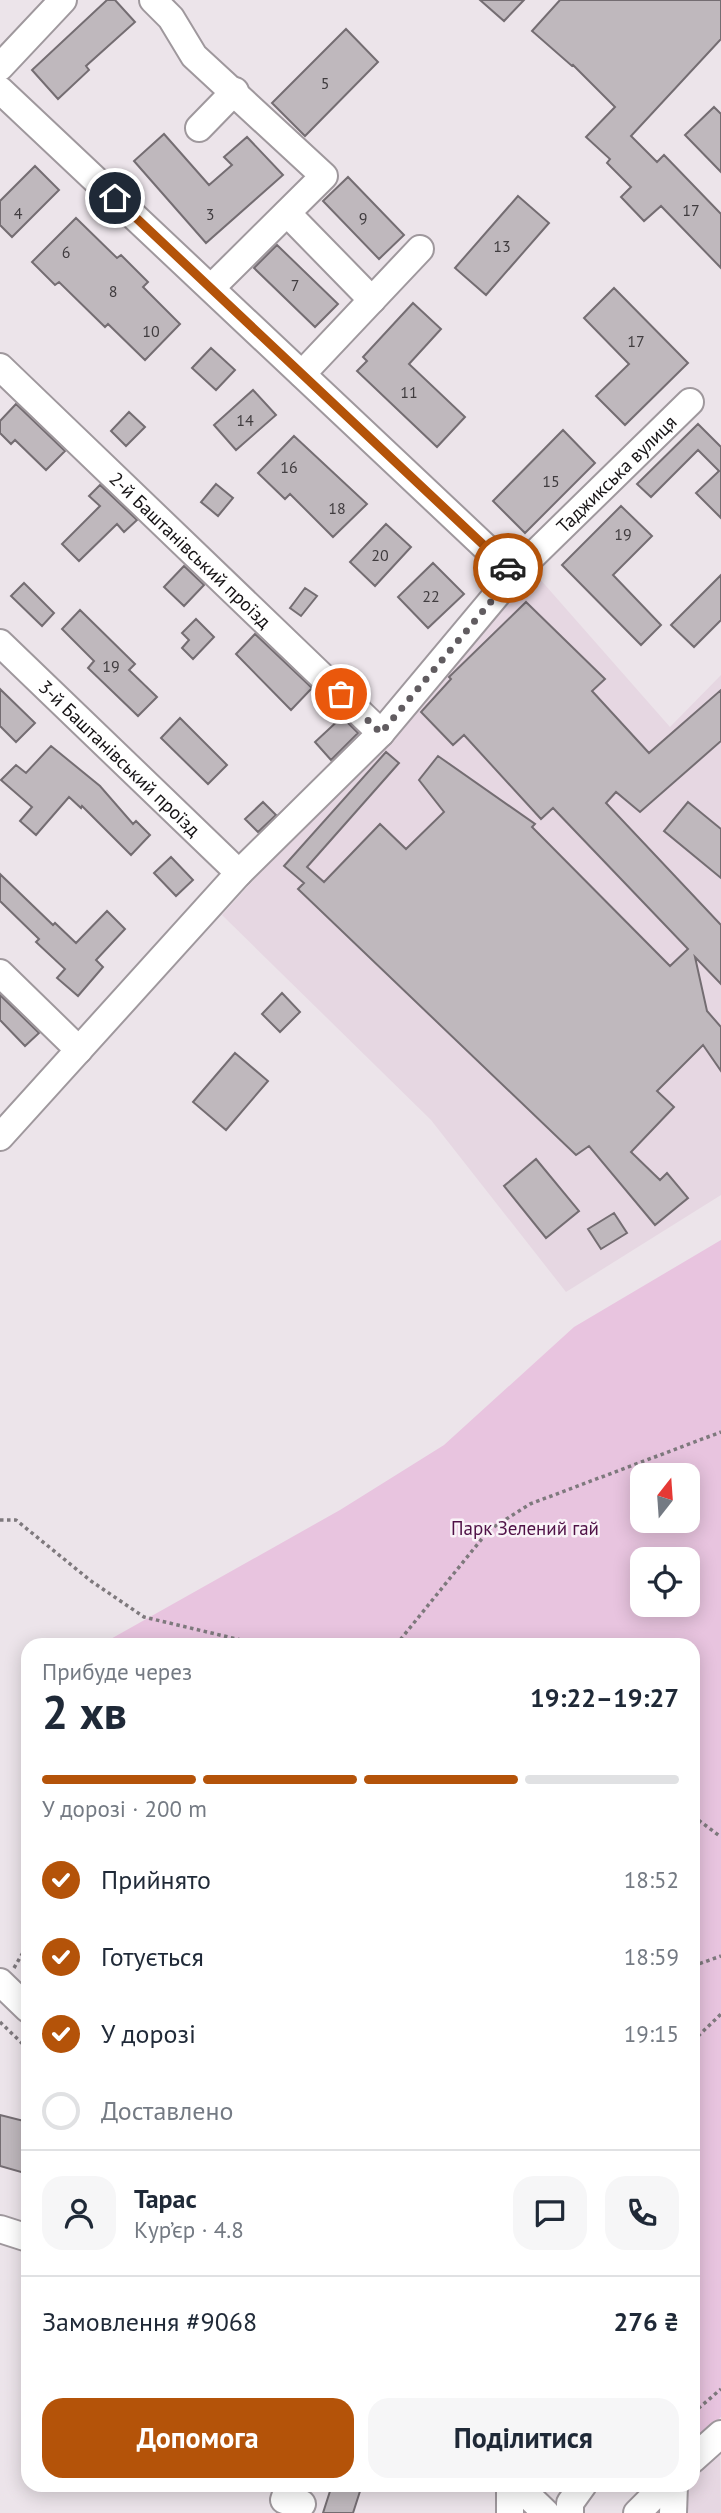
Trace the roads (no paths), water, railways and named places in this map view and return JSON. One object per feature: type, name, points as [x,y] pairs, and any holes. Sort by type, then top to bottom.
[{"type":"street","points":[[0,67],[63,0]]},
{"type":"street","points":[[153,0],[170,18],[194,55],[324,176],[211,288]]},
{"type":"street","points":[[0,90],[514,574]]},
{"type":"street","points":[[199,128],[235,91]]},
{"type":"street","points":[[286,213],[372,300]]},
{"type":"street","points":[[302,374],[421,249]]},
{"type":"street","name":"2-й Баштанівський проїзд","points":[[0,367],[381,733]]},
{"type":"street","name":"Таджикська вулиця","points":[[0,1137],[239,873],[381,733],[514,574],[690,402]]},
{"type":"street","name":"3-й Баштанівський проїзд","points":[[0,643],[239,873]]},
{"type":"street","points":[[0,973],[79,1050]]},
{"type":"street","points":[[0,1982],[21,2002]]},
{"type":"street","points":[[0,2229],[21,2236]]},
{"type":"street","points":[[700,2453],[721,2434]]},
{"type":"street","points":[[510,2492],[510,2513]]},
{"type":"street","points":[[524,2492],[546,2513]]},
{"type":"street","points":[[570,2513],[570,2503],[578,2492]]},
{"type":"street","points":[[637,2513],[659,2492]]},
{"type":"street","points":[[673,2513],[674,2492]]},
{"type":"park label","name":"Парк Зелений гай","points":[[525,1528]]}]
